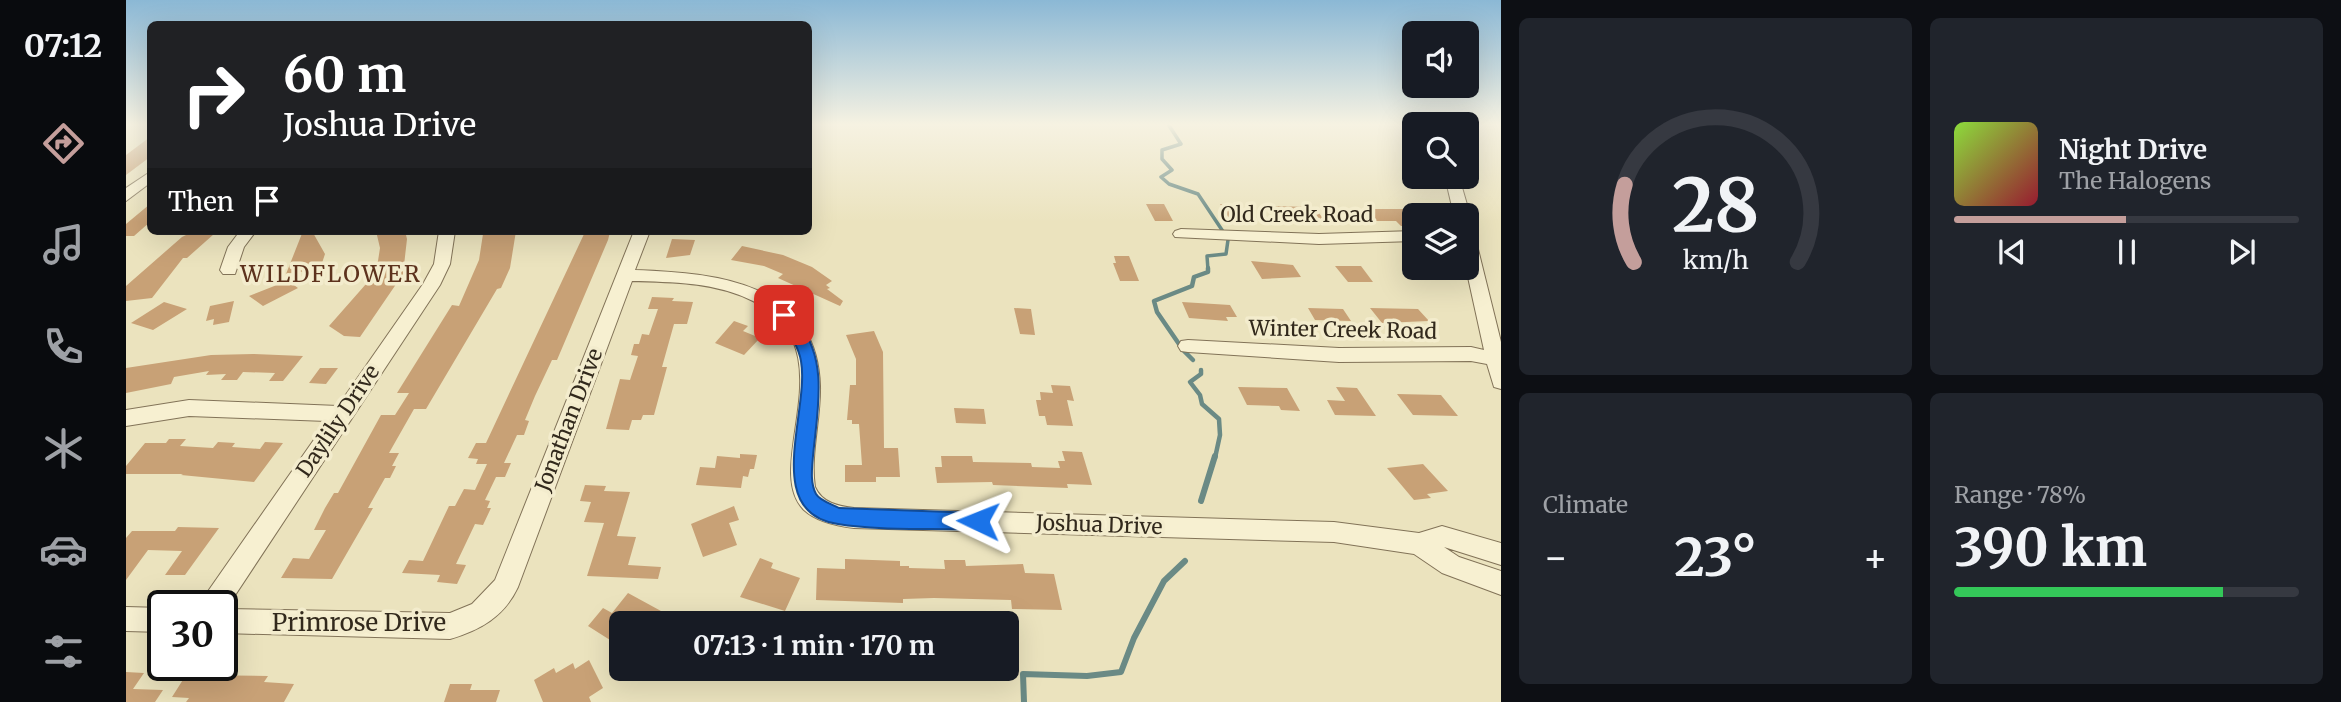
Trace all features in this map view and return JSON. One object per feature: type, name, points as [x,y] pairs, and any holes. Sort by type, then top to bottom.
[{"type":"street","points":[[126,195],[147,178]]},
{"type":"street","name":"Old Creek Road","points":[[1181,234],[1319,239],[1402,236]]},
{"type":"street","points":[[229,270],[236,247],[245,235]]},
{"type":"street","name":"Daylily Drive","points":[[224,590],[431,285],[442,264],[446,235]]},
{"type":"street","name":"Jonathan Drive","points":[[492,606],[505,587],[640,235]]},
{"type":"street","name":"Joshua Drive","points":[[625,275],[697,279],[735,288],[772,305],[793,326],[806,346],[811,372],[803,484],[812,504],[824,512],[854,518],[1334,532],[1419,544],[1451,565],[1501,583]]},
{"type":"street","points":[[1477,280],[1501,382]]},
{"type":"street","name":"Winter Creek Road","points":[[1188,346],[1327,355],[1471,354],[1496,359]]},
{"type":"street","points":[[126,418],[189,408],[343,414]]},
{"type":"street","name":"Joshua Drive","points":[[1419,544],[1442,536],[1501,554]]},
{"type":"street","name":"Primrose Drive","points":[[238,621],[450,626],[471,619],[492,606]]},
{"type":"street","points":[[126,619],[147,620]]},
{"type":"building","points":[[126,157],[147,157],[147,159],[126,175]]},
{"type":"building","points":[[1146,204],[1164,204],[1173,221],[1155,221]]},
{"type":"building","points":[[1220,204],[1237,204],[1252,225],[1230,220]]},
{"type":"building","points":[[147,206],[147,225],[134,236],[126,236],[126,224]]},
{"type":"building","points":[[1272,206],[1314,207],[1326,222],[1284,221]]},
{"type":"building","points":[[1364,209],[1402,209],[1402,226],[1396,221],[1375,221]]},
{"type":"building","points":[[213,235],[187,258],[183,258],[152,298],[126,301],[126,286],[182,237]]},
{"type":"building","points":[[301,235],[314,235],[325,254],[320,269],[286,274]]},
{"type":"building","points":[[377,235],[406,235],[403,274],[360,337],[344,336],[329,326],[366,284],[378,261],[380,248]]},
{"type":"building","points":[[483,235],[515,235],[510,268],[501,288],[497,289],[426,409],[414,409],[389,453],[399,453],[392,466],[396,466],[390,478],[385,478],[368,508],[373,508],[332,579],[281,578],[293,558],[309,559],[326,530],[314,530],[325,508],[334,493],[338,493],[381,415],[395,415],[409,393],[397,393],[452,305],[459,306],[479,260]]},
{"type":"building","points":[[584,235],[609,235],[557,360],[552,360],[535,396],[525,420],[529,421],[524,435],[517,435],[504,463],[511,463],[505,477],[496,477],[485,500],[490,501],[487,508],[491,508],[483,525],[475,524],[456,564],[466,565],[457,584],[437,582],[440,575],[402,573],[409,560],[423,561],[449,506],[455,506],[464,489],[475,490],[487,464],[476,464],[478,459],[468,458],[476,443],[486,443]]},
{"type":"building","points":[[672,239],[695,240],[690,255],[666,258]]},
{"type":"building","points":[[742,246],[783,255],[812,267],[832,281],[826,285],[830,288],[827,289],[843,301],[840,306],[778,278],[783,274],[764,266],[731,260]]},
{"type":"building","points":[[1114,256],[1129,256],[1139,281],[1120,281],[1113,263],[1116,263]]},
{"type":"building","points":[[1251,261],[1293,265],[1301,277],[1262,279]]},
{"type":"building","points":[[1335,266],[1361,266],[1373,282],[1348,282]]},
{"type":"building","points":[[284,278],[298,288],[263,306],[249,296],[282,283]]},
{"type":"building","points":[[652,297],[693,302],[687,324],[674,324],[662,367],[667,367],[654,415],[643,415],[641,420],[632,420],[629,430],[606,429],[620,379],[630,380],[638,356],[631,355],[634,344],[639,344],[642,334],[649,335],[658,309],[648,309]]},
{"type":"building","points":[[234,301],[229,322],[213,325],[214,319],[206,321],[210,306]]},
{"type":"building","points":[[164,302],[187,309],[153,330],[131,323]]},
{"type":"building","points":[[1182,302],[1230,305],[1237,317],[1226,317],[1228,321],[1189,318]]},
{"type":"building","points":[[1014,308],[1031,309],[1035,335],[1020,334]]},
{"type":"building","points":[[1308,308],[1343,309],[1351,321],[1315,320]]},
{"type":"building","points":[[1370,308],[1418,309],[1429,321],[1382,323]]},
{"type":"building","points":[[734,321],[748,326],[743,331],[760,338],[744,355],[715,343]]},
{"type":"building","points":[[874,331],[883,352],[884,448],[898,448],[900,477],[876,477],[876,482],[845,482],[845,465],[862,465],[859,424],[852,424],[852,420],[847,420],[850,385],[856,385],[856,359],[846,335]]},
{"type":"building","points":[[211,355],[303,356],[283,381],[269,381],[275,373],[243,372],[237,380],[221,380],[226,374],[206,375],[209,371],[174,377],[171,384],[126,393],[126,368]]},
{"type":"building","points":[[320,368],[338,368],[326,384],[309,383]]},
{"type":"building","points":[[1051,385],[1070,386],[1074,401],[1067,400],[1073,426],[1047,425],[1045,416],[1039,416],[1036,400],[1041,400],[1040,392],[1053,393]]},
{"type":"building","points":[[1238,387],[1287,388],[1300,411],[1281,410],[1279,406],[1247,405]]},
{"type":"building","points":[[1336,387],[1357,388],[1376,416],[1335,415],[1327,400],[1345,401]]},
{"type":"building","points":[[1397,394],[1441,395],[1458,416],[1413,415]]},
{"type":"building","points":[[954,408],[984,409],[986,424],[956,423]]},
{"type":"building","points":[[169,439],[186,439],[180,446],[213,448],[218,442],[235,443],[232,447],[260,449],[265,442],[283,443],[254,482],[181,475],[183,474],[126,474],[126,466],[145,443],[166,443]]},
{"type":"building","points":[[1062,451],[1082,452],[1092,485],[1067,484],[1068,488],[993,485],[992,482],[937,483],[935,467],[942,467],[941,456],[972,456],[973,462],[1031,463],[1032,467],[1060,468],[1058,461],[1065,461]]},
{"type":"building","points":[[740,454],[757,455],[754,469],[750,469],[748,477],[743,476],[741,488],[696,485],[700,467],[715,468],[717,456],[740,458]]},
{"type":"building","points":[[1423,464],[1448,491],[1427,494],[1431,498],[1414,500],[1387,468]]},
{"type":"building","points":[[585,485],[606,486],[604,491],[630,492],[617,536],[636,537],[628,565],[661,567],[658,579],[587,576],[604,523],[584,522],[591,502],[580,501]]},
{"type":"building","points":[[734,506],[739,520],[729,523],[737,545],[703,557],[691,524]]},
{"type":"building","points":[[178,527],[219,528],[185,575],[165,575],[182,551],[148,550],[126,580],[126,538],[132,531],[175,531]]},
{"type":"building","points":[[760,558],[773,563],[771,568],[800,578],[785,611],[740,597]]},
{"type":"building","points":[[845,559],[900,561],[900,566],[909,568],[945,569],[944,560],[965,560],[966,566],[1023,564],[1025,573],[1054,574],[1062,610],[1012,609],[1011,600],[934,598],[903,599],[903,603],[816,600],[817,568],[845,569]]},
{"type":"building","points":[[628,593],[661,611],[614,611]]},
{"type":"building","points":[[603,608],[609,611],[609,639],[588,626]]},
{"type":"building","points":[[589,660],[603,688],[589,697],[591,702],[543,702],[534,680],[554,668],[556,673],[573,663],[575,669]]},
{"type":"building","points":[[126,672],[144,673],[133,689],[163,690],[155,702],[126,702]]},
{"type":"building","points":[[238,676],[268,676],[264,682],[294,684],[284,702],[186,702],[189,698],[172,697],[182,681],[238,681]]},
{"type":"building","points":[[450,684],[472,684],[470,690],[500,690],[496,702],[444,702]]},
{"type":"waterway","points":[[1162,157],[1172,170],[1161,177],[1169,184],[1198,194],[1224,233]]},
{"type":"waterway","points":[[1208,270],[1207,256],[1226,254],[1228,240]]},
{"type":"waterway","points":[[1179,344],[1157,312],[1154,301],[1192,286],[1194,277],[1208,270]]},
{"type":"waterway","points":[[1184,351],[1193,360]]},
{"type":"waterway","points":[[1201,370],[1201,374],[1190,382],[1200,395],[1202,404],[1219,419],[1220,435],[1215,458]]},
{"type":"waterway","points":[[1201,501],[1215,456]]},
{"type":"waterway","points":[[1024,702],[1023,674],[1087,676],[1121,672],[1134,638],[1164,581],[1185,561]]},
{"type":"district","name":"WILDFLOWER","points":[[331,274]]},
{"type":"route","points":[[784,315],[806,346],[811,372],[802,475],[806,494],[812,504],[824,512],[854,518],[978,521]]}]
